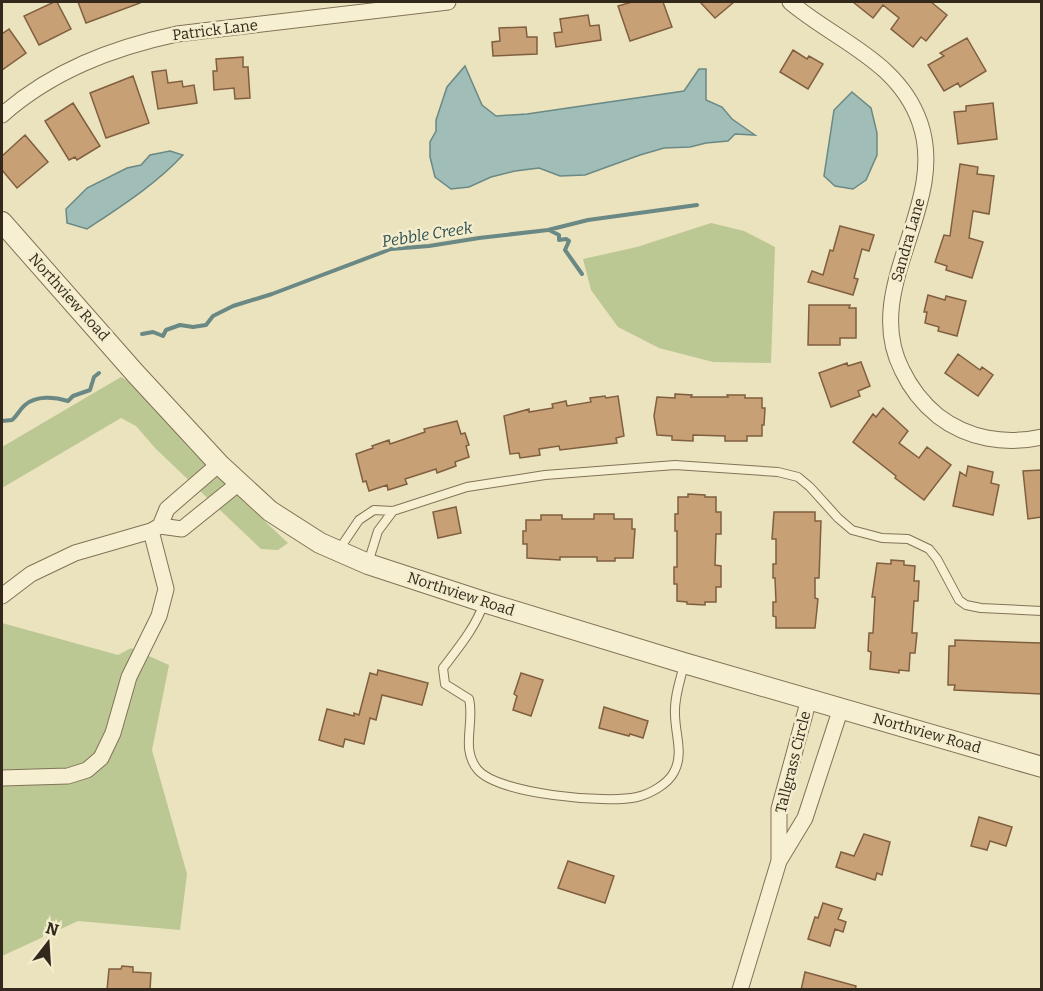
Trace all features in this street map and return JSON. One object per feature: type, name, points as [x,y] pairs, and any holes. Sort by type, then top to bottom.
[{"type":"street","name":"Patrick Lane","points":[[2,114],[55,77],[85,62],[138,43],[188,33],[448,2]]},
{"type":"street","name":"Sandra Lane","points":[[790,2],[895,78],[920,123],[925,139],[927,161],[922,193],[894,291],[890,322],[892,344],[898,363],[910,386],[924,404],[945,421],[975,435],[1002,441],[1041,437]]},
{"type":"street","name":"Northview Road","points":[[2,222],[219,464],[287,524],[338,552],[484,602],[1041,767]]},
{"type":"street","points":[[2,778],[68,776],[87,770],[101,758],[113,733],[129,677],[159,616],[166,589],[155,529],[167,509],[219,464]]},
{"type":"street","points":[[2,596],[31,574],[75,553],[155,529],[182,529],[239,483]]},
{"type":"street","name":"Tallgrass Circle","points":[[779,861],[779,809],[809,699]]},
{"type":"street","name":"Tallgrass Circle","points":[[740,990],[779,861],[805,818],[841,708]]},
{"type":"lane","points":[[338,552],[359,520],[374,510],[393,511],[467,488],[572,472],[675,465],[778,472],[798,477],[852,530],[882,538],[908,539],[929,549],[937,559],[959,600],[966,604],[981,608],[1041,611]]},
{"type":"lane","points":[[368,564],[378,531],[393,511]]},
{"type":"lane","points":[[484,602],[480,615],[467,638],[443,668],[446,684],[469,699],[472,710],[468,733],[469,756],[479,771],[513,788],[571,797],[617,800],[638,797],[653,791],[673,775],[679,760],[675,713],[684,663]]},
{"type":"green space","points":[[711,223],[744,231],[775,247],[771,363],[713,362],[659,348],[618,327],[591,290],[583,259],[637,247]]},
{"type":"green space","points":[[121,377],[138,387],[190,449],[288,543],[278,550],[261,549],[156,449],[136,426],[121,418],[2,488],[2,447]]},
{"type":"green space","points":[[2,623],[118,655],[131,648],[169,665],[152,750],[187,874],[180,930],[78,921],[2,956]]},
{"type":"water","points":[[465,66],[482,105],[496,116],[527,114],[684,91],[699,69],[706,69],[706,100],[722,107],[732,119],[755,135],[735,134],[728,141],[690,147],[664,148],[585,175],[560,176],[539,168],[515,171],[491,177],[469,187],[451,189],[435,177],[430,157],[430,142],[436,131],[436,120],[447,87]]},
{"type":"water","points":[[852,92],[871,108],[877,133],[877,155],[866,180],[853,189],[835,186],[824,176],[834,110]]},
{"type":"water","points":[[170,151],[183,155],[149,186],[124,204],[87,229],[67,223],[66,209],[87,188],[127,168],[141,165],[150,155]]},
{"type":"building","points":[[57,2],[71,29],[39,45],[24,16]]},
{"type":"building","points":[[78,2],[140,2],[140,3],[86,23]]},
{"type":"building","points":[[632,2],[663,2],[672,27],[630,41],[618,6]]},
{"type":"building","points":[[700,2],[734,2],[715,18]]},
{"type":"building","points":[[853,2],[931,2],[947,15],[926,41],[921,37],[913,47],[891,29],[899,18],[883,5],[873,18]]},
{"type":"building","points":[[588,15],[590,26],[599,25],[601,40],[556,47],[554,33],[562,32],[560,19]]},
{"type":"building","points":[[526,27],[527,37],[537,37],[537,54],[493,56],[492,42],[500,41],[499,28]]},
{"type":"building","points":[[9,29],[26,53],[2,70],[2,34]]},
{"type":"building","points":[[967,38],[986,71],[960,87],[958,83],[944,91],[928,65],[944,56],[940,53]]},
{"type":"building","points":[[793,50],[807,59],[809,56],[823,64],[808,89],[780,72]]},
{"type":"building","points":[[243,57],[243,67],[248,67],[250,98],[235,99],[234,88],[214,90],[213,71],[217,71],[216,59]]},
{"type":"building","points":[[166,70],[168,83],[182,81],[183,87],[194,85],[197,103],[158,109],[152,72]]},
{"type":"building","points":[[133,76],[149,123],[106,138],[90,93]]},
{"type":"building","points":[[73,103],[100,146],[77,160],[75,157],[69,160],[45,121]]},
{"type":"building","points":[[993,103],[997,139],[958,144],[954,112],[966,111],[966,106]]},
{"type":"building","points":[[25,135],[48,162],[17,188],[2,170],[2,156]]},
{"type":"building","points":[[960,164],[978,167],[977,174],[994,176],[989,214],[973,211],[969,238],[983,242],[972,278],[946,270],[947,266],[935,262],[944,235],[950,236]]},
{"type":"building","points":[[840,226],[874,235],[869,251],[862,249],[854,278],[858,279],[853,295],[808,282],[812,271],[823,275]]},
{"type":"building","points":[[928,295],[945,300],[946,296],[966,301],[957,336],[938,331],[939,327],[925,323],[927,312],[924,312]]},
{"type":"building","points":[[809,305],[850,305],[849,308],[856,308],[856,338],[840,338],[840,345],[808,345]]},
{"type":"building","points":[[958,354],[980,370],[982,367],[993,375],[978,396],[945,373]]},
{"type":"building","points":[[861,362],[870,386],[858,391],[860,396],[831,407],[819,373],[847,363],[848,366]]},
{"type":"building","points":[[675,394],[692,395],[691,397],[745,395],[745,398],[762,398],[762,408],[765,408],[762,436],[747,436],[747,441],[725,441],[725,436],[693,435],[693,441],[672,440],[672,436],[657,435],[654,416],[657,397],[675,398]]},
{"type":"building","points":[[605,396],[606,398],[618,396],[624,436],[616,438],[617,443],[560,450],[559,446],[539,449],[540,455],[520,458],[519,453],[510,454],[504,416],[529,409],[529,412],[553,408],[552,404],[566,401],[567,406],[591,402],[590,398]]},
{"type":"building","points":[[883,408],[908,431],[899,443],[919,458],[927,447],[951,465],[924,500],[853,442],[873,414],[876,417]]},
{"type":"building","points":[[457,421],[461,434],[465,433],[469,445],[466,446],[469,457],[455,462],[456,466],[437,473],[436,469],[405,479],[407,484],[388,490],[387,485],[369,491],[366,481],[363,482],[356,454],[389,440],[390,444],[425,432],[424,429]]},
{"type":"building","points":[[968,466],[993,472],[991,483],[999,485],[993,515],[953,506],[960,472],[966,476]]},
{"type":"building","points":[[1041,470],[1041,517],[1028,519],[1023,471]]},
{"type":"building","points":[[688,494],[716,497],[716,512],[721,512],[721,534],[716,534],[715,565],[721,566],[721,587],[716,587],[716,602],[705,602],[705,605],[677,601],[677,584],[674,584],[674,567],[677,567],[675,514],[678,514],[678,497],[688,497]]},
{"type":"building","points":[[456,507],[461,533],[438,538],[433,512]]},
{"type":"building","points":[[774,512],[815,512],[815,521],[821,521],[819,578],[815,578],[815,598],[818,599],[815,628],[776,628],[776,617],[773,616],[773,602],[776,602],[773,564],[776,564],[776,539],[772,539]]},
{"type":"building","points":[[594,514],[614,514],[614,519],[632,519],[632,529],[635,529],[633,558],[597,561],[597,557],[560,557],[560,560],[527,558],[527,544],[523,544],[526,520],[541,520],[541,515],[562,515],[562,519],[594,519]]},
{"type":"building","points":[[891,560],[904,561],[904,565],[915,566],[914,581],[919,581],[918,601],[914,601],[912,633],[917,633],[915,653],[910,653],[909,671],[899,670],[899,673],[870,669],[871,652],[868,651],[869,633],[873,633],[875,597],[872,597],[877,563],[891,564]]},
{"type":"building","points":[[955,640],[1041,643],[1041,694],[954,690],[955,685],[948,685],[949,646],[955,646]]},
{"type":"building","points":[[378,670],[428,683],[422,705],[382,695],[376,720],[370,718],[364,744],[345,739],[343,747],[319,740],[327,709],[354,716],[354,713],[359,715],[370,673],[377,675]]},
{"type":"building","points":[[521,673],[543,680],[531,716],[513,710],[517,696],[514,694]]},
{"type":"building","points":[[604,707],[648,721],[643,738],[599,728]]},
{"type":"building","points":[[979,817],[1012,827],[1006,846],[990,841],[987,850],[971,846]]},
{"type":"building","points":[[864,834],[890,842],[882,875],[877,873],[875,880],[836,867],[841,852],[854,856]]},
{"type":"building","points":[[568,861],[614,876],[605,903],[558,888]]},
{"type":"building","points":[[823,903],[842,909],[838,919],[846,922],[843,932],[835,929],[830,946],[808,939],[815,917],[818,918]]},
{"type":"building","points":[[122,966],[133,967],[133,972],[151,973],[150,990],[107,990],[109,969],[121,969]]},
{"type":"building","points":[[805,972],[856,986],[855,990],[801,990]]},
{"type":"waterway","name":"Pebble Creek","points":[[142,334],[153,332],[163,336],[166,330],[180,325],[193,327],[206,325],[213,316],[233,306],[272,294],[391,249],[548,230],[588,220],[697,205]]},
{"type":"waterway","points":[[549,230],[559,235],[559,240],[569,241],[565,250],[582,274]]},
{"type":"waterway","name":"Pebble Creek","points":[[2,421],[12,420],[25,405],[40,398],[68,401],[73,396],[90,390],[94,377],[99,373]]}]
